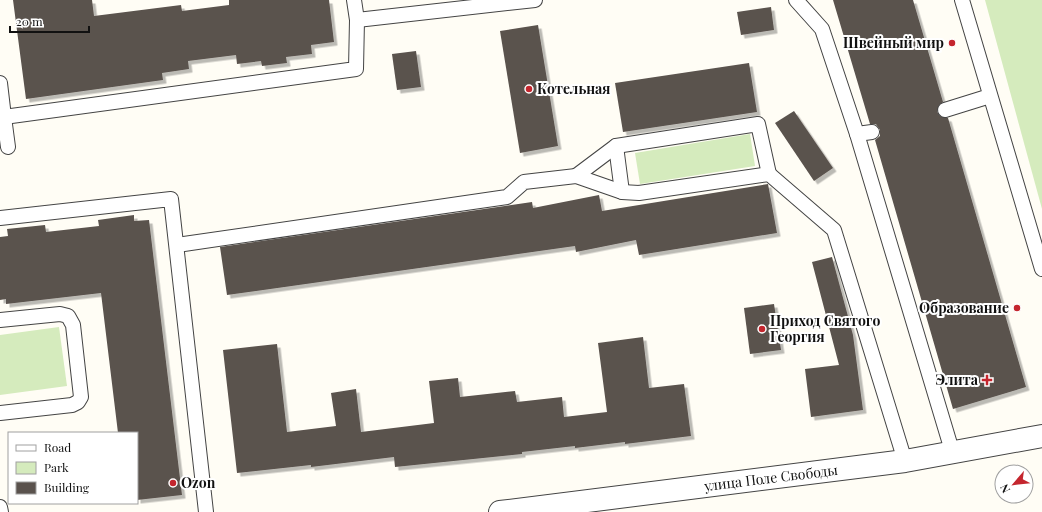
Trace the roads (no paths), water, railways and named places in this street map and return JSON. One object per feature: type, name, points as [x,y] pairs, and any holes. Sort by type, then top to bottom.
[{"type":"street","name":"улица Поле Свободы","points":[[500,512],[558,509],[905,461],[953,454],[1042,436]]},
{"type":"lane","points":[[4,117],[356,69],[357,20],[354,0]]},
{"type":"lane","points":[[357,20],[535,0]]},
{"type":"lane","points":[[796,0],[822,29],[857,134],[953,454]]},
{"type":"lane","points":[[962,0],[1042,269]]},
{"type":"lane","points":[[0,82],[8,148]]},
{"type":"lane","points":[[945,110],[990,96]]},
{"type":"lane","points":[[576,176],[616,146],[758,124],[769,174],[834,230],[905,461]]},
{"type":"lane","points":[[857,134],[872,132]]},
{"type":"lane","points":[[616,146],[622,192]]},
{"type":"lane","points":[[177,245],[507,197],[524,182],[576,176],[622,192],[639,193],[769,174]]},
{"type":"lane","points":[[0,218],[171,199],[206,512]]},
{"type":"lane","points":[[0,320],[60,314],[68,316],[73,325],[81,397],[78,402],[72,405],[0,414]]},
{"type":"lane","points":[[0,507],[0,512]]},
{"type":"place","name":"Швейный мир","points":[[952,43]]},
{"type":"place","name":"Котельная","points":[[529,89]]},
{"type":"place","name":"Образование","points":[[1017,308]]},
{"type":"place","name":"Приход Святого Георгия","points":[[762,329]]},
{"type":"place","name":"Элита","points":[[987,380]]},
{"type":"place","name":"Ozon","points":[[173,483]]}]
